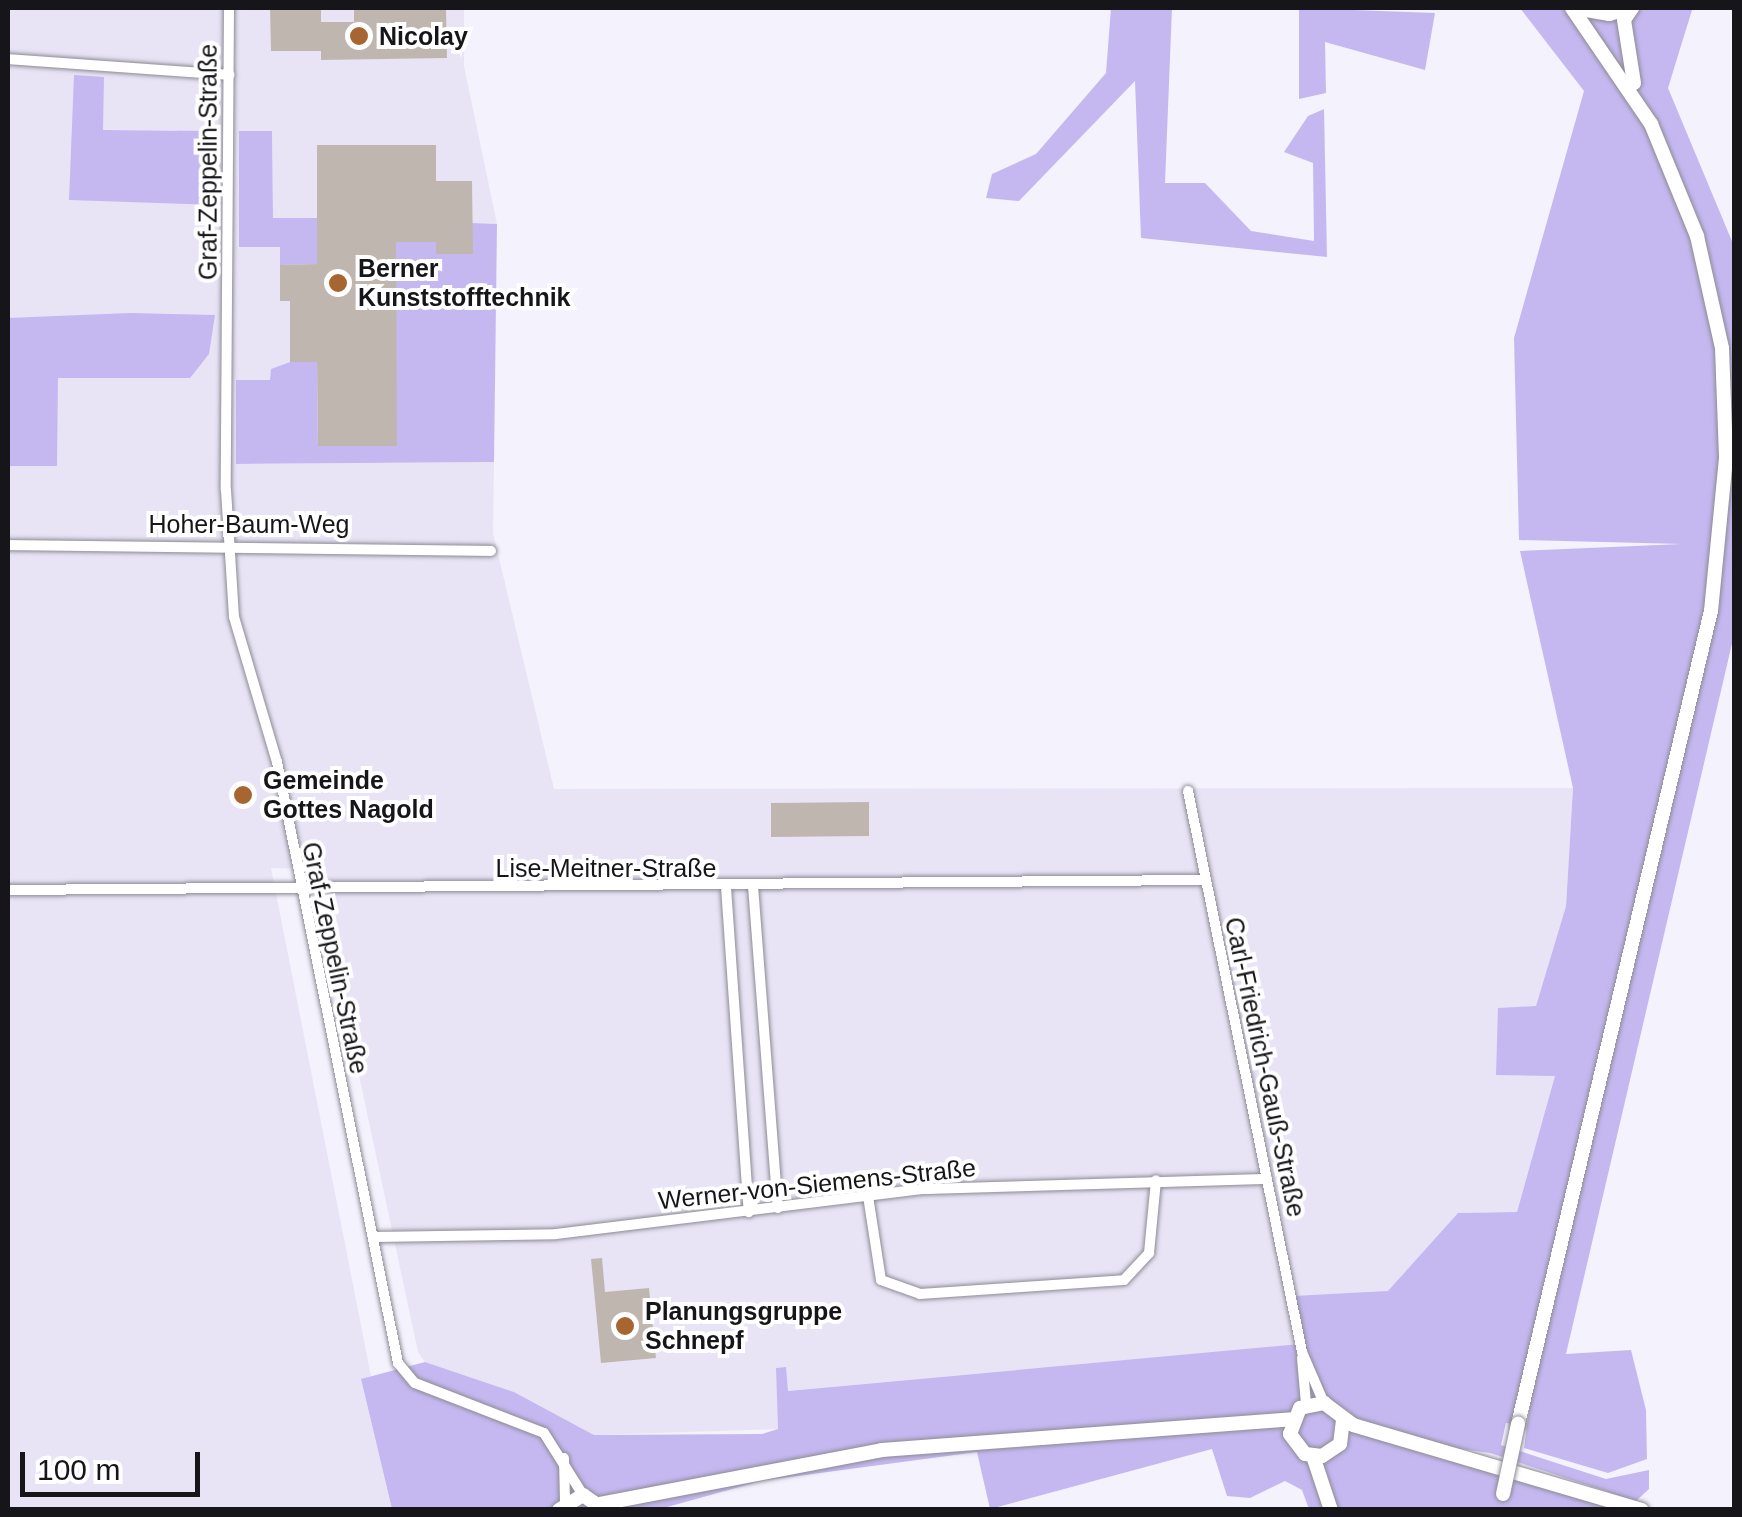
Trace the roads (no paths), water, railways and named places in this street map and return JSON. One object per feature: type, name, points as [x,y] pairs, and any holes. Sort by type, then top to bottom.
[{"type":"main road","points":[[1573,8],[1624,12]]},
{"type":"main road","points":[[1502,1502],[1718,562],[1726,417],[1717,313],[1688,208],[1643,109],[1594,33],[1573,8]]},
{"type":"main road","points":[[1594,33],[1624,12]]},
{"type":"main road","points":[[1624,12],[1643,109]]},
{"type":"main road","points":[[1291,1427],[1306,1404],[1324,1403],[1343,1420],[1391,1437],[1642,1510]]},
{"type":"main road","points":[[1330,1504],[1330,1453],[1342,1438],[1343,1420]]},
{"type":"main road","points":[[562,1505],[583,1496],[602,1507],[882,1450],[1291,1427]]},
{"type":"main road","points":[[1291,1427],[1313,1456],[1330,1504]]},
{"type":"main road","points":[[1342,1438],[1391,1437]]},
{"type":"main road","points":[[1313,1456],[1330,1453]]},
{"type":"main road","points":[[636,1510],[665,1496]]},
{"type":"street","name":"Graf-Zeppelin-Straße","points":[[229,8],[227,544],[234,617],[276,762],[299,888],[404,1373],[531,1426],[564,1456],[583,1496]]},
{"type":"street","points":[[8,59],[229,75]]},
{"type":"street","name":"Hoher-Baum-Weg","points":[[8,544],[227,544],[491,551]]},
{"type":"street","name":"Carl-Friedrich-Gauß-Straße","points":[[1188,791],[1302,1352],[1306,1404]]},
{"type":"street","name":"Lise-Meitner-Straße","points":[[8,890],[1206,880]]},
{"type":"street","points":[[753,886],[778,1208]]},
{"type":"street","points":[[726,887],[749,1212]]},
{"type":"street","name":"Werner-von-Siemens-Straße","points":[[374,1237],[556,1234],[868,1196],[1156,1180],[1267,1179]]},
{"type":"street","points":[[868,1196],[880,1280],[920,1294],[1124,1280],[1149,1253],[1156,1180]]},
{"type":"street","name":"Carl-Friedrich-Gauß-Straße","points":[[1302,1352],[1324,1403]]},
{"type":"street","points":[[562,1505],[564,1456]]},
{"type":"place","name":"Nicolay","points":[[359,36]]},
{"type":"place","name":"Berner Kunststofftechnik","points":[[338,283]]},
{"type":"place","name":"Gemeinde Gottes Nagold","points":[[243,795]]},
{"type":"place","name":"Planungsgruppe Schnepf","points":[[625,1326]]}]
